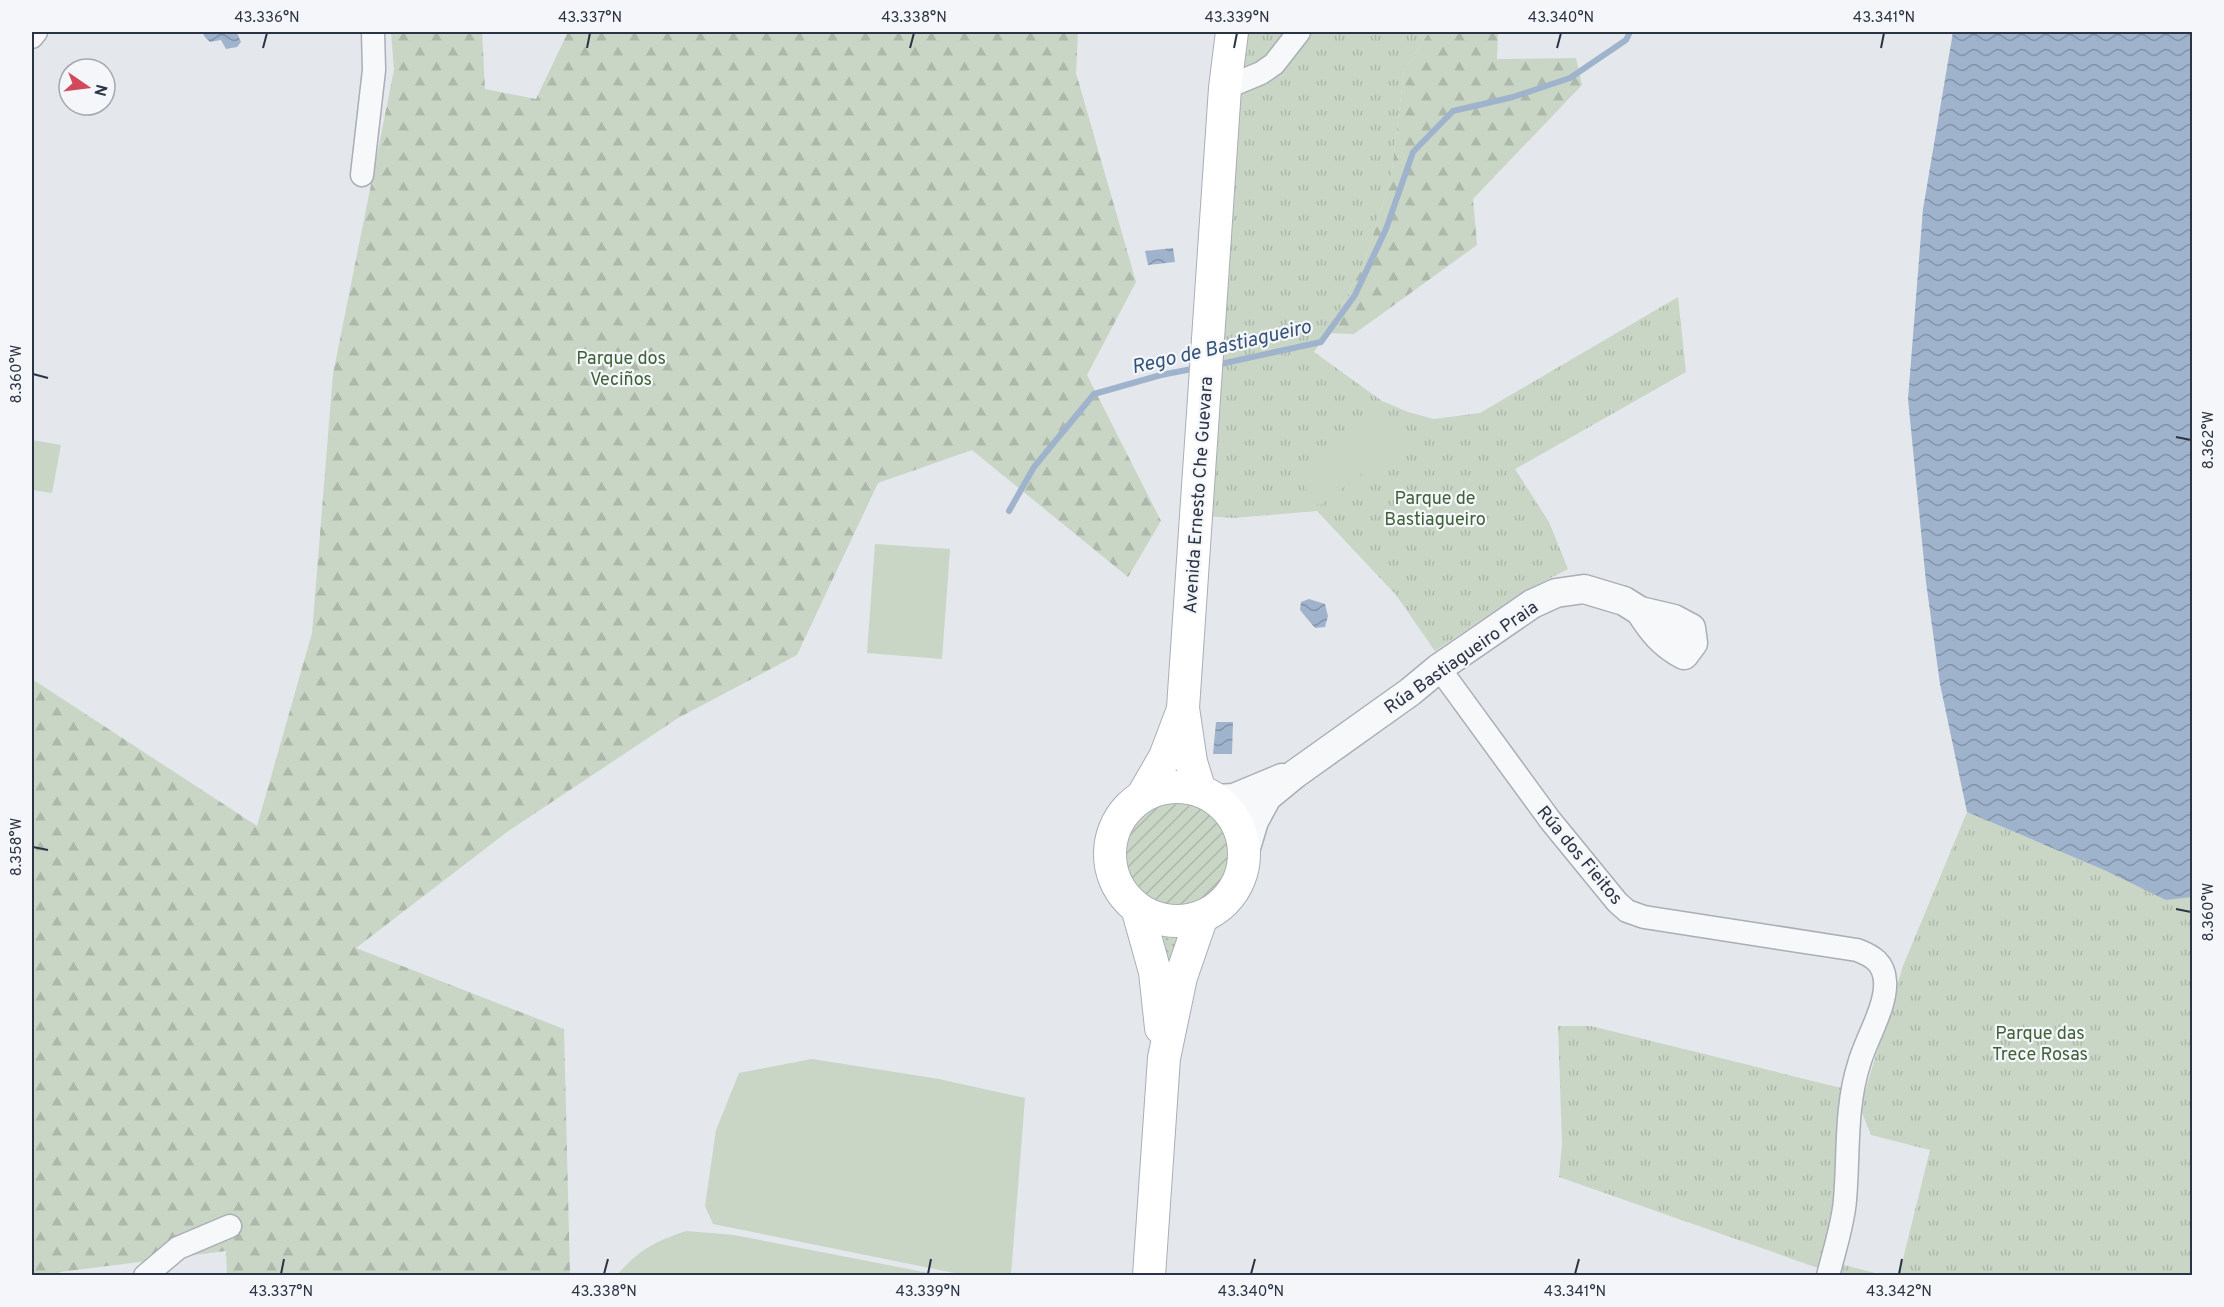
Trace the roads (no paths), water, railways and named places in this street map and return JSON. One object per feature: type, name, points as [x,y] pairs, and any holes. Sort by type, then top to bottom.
[{"type":"main road","name":"Avenida Ernesto Che Guevara","points":[[1208,795],[1191,762],[1183,708],[1224,88],[1232,32]]},
{"type":"main road","name":"Avenida Ernesto Che Guevara","points":[[1143,795],[1165,757],[1183,708]]},
{"type":"main road","points":[[1138,911],[1167,922],[1201,919],[1220,908],[1238,884],[1245,851],[1232,815],[1208,795],[1168,787],[1143,795],[1126,808],[1110,840],[1108,866],[1112,876],[1138,911],[1155,972],[1164,1058]]},
{"type":"main road","points":[[1149,1275],[1164,1058],[1181,977],[1201,919]]},
{"type":"street","points":[[32,37],[36,32]]},
{"type":"street","points":[[362,175],[374,70],[373,32]]},
{"type":"street","points":[[1224,88],[1261,73],[1274,64],[1299,32]]},
{"type":"street","name":"Rúa Bastiagueiro Praia","points":[[1295,774],[1410,692],[1439,668],[1532,604],[1556,593],[1584,589],[1624,602],[1640,611]]},
{"type":"street","name":"Rúa dos Fieitos","points":[[1439,668],[1550,820],[1617,903],[1627,910],[1644,917],[1857,950],[1871,955],[1879,962],[1884,971],[1886,983],[1882,1001],[1859,1062],[1850,1098],[1843,1217],[1828,1275]]},
{"type":"street","points":[[1208,795],[1234,798],[1295,774]]},
{"type":"street","points":[[1245,851],[1254,821],[1266,798],[1295,774]]},
{"type":"street","points":[[145,1275],[178,1248],[230,1226]]},
{"type":"water","points":[[203,32],[237,33],[241,42],[237,47],[226,49],[221,40],[210,42]]},
{"type":"water","points":[[1953,32],[2192,32],[2192,897],[2166,900],[2104,870],[1967,812],[1940,684],[1926,582],[1908,399],[1923,209]]},
{"type":"water","points":[[1173,248],[1175,262],[1148,265],[1145,251]]},
{"type":"water","points":[[1309,599],[1325,604],[1328,616],[1325,627],[1315,628],[1300,610],[1301,602]]},
{"type":"water","points":[[1216,722],[1233,722],[1232,754],[1213,754]]},
{"type":"waterway","name":"Rego de Bastiagueiro","points":[[1216,365],[1321,342],[1355,295],[1386,229],[1413,152],[1453,111],[1513,97],[1570,78],[1626,40],[1630,32]]},
{"type":"waterway","name":"Rego de Bastiagueiro","points":[[1009,511],[1034,467],[1094,394],[1161,375],[1197,368]]},
{"type":"park label","name":"Parque dos Veciños","points":[[621,368]]},
{"type":"park label","name":"Parque de Bastiagueiro","points":[[1435,508]]},
{"type":"park label","name":"Parque das Trece Rosas","points":[[2040,1043]]}]
